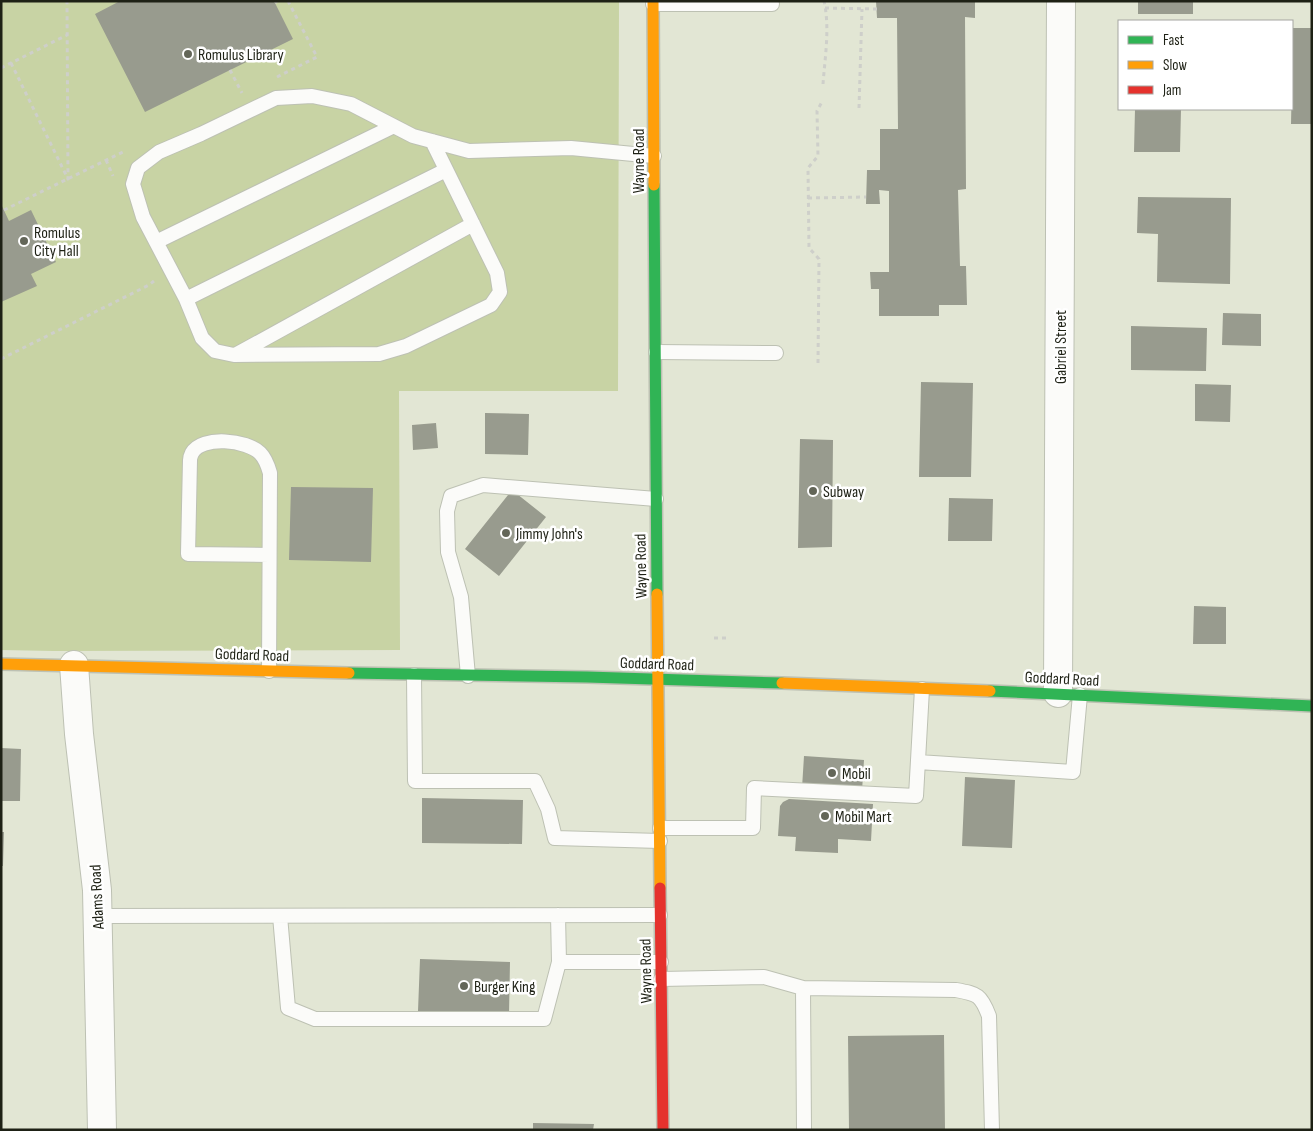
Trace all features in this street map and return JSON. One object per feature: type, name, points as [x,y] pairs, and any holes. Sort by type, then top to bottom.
[{"type":"main road","name":"Wayne Road","points":[[653,3],[663,1130]]},
{"type":"main road","name":"Goddard Road","points":[[1,664],[414,675],[658,679],[1069,694],[1312,706]]},
{"type":"street","name":"Gabriel Street","points":[[1062,1],[1069,694]]},
{"type":"street","name":"Adams Road","points":[[74,666],[79,734],[97,890],[102,1130]]},
{"type":"lane","points":[[653,3],[772,4]]},
{"type":"lane","points":[[432,141],[497,273],[500,292],[491,304],[406,346],[379,354],[234,355],[215,352],[202,338],[186,299],[143,217],[133,184],[138,168],[159,152],[202,134],[276,98],[312,96],[351,104],[414,136],[469,150],[571,148],[654,156]]},
{"type":"lane","points":[[156,242],[394,126]]},
{"type":"lane","points":[[186,299],[446,170]]},
{"type":"lane","points":[[234,355],[473,224]]},
{"type":"lane","points":[[656,352],[776,353]]},
{"type":"lane","points":[[269,555],[188,554],[190,460],[192,452],[201,446],[219,441],[231,441],[249,445],[261,453],[268,466],[270,473],[269,671]]},
{"type":"lane","points":[[468,676],[460,597],[448,552],[447,511],[451,496],[483,485],[656,499]]},
{"type":"lane","points":[[414,675],[415,781],[535,782],[548,809],[555,838],[753,828],[754,788],[916,796],[922,689]]},
{"type":"lane","points":[[918,762],[1073,772],[1069,694]]},
{"type":"lane","points":[[280,916],[288,1008],[314,1018],[544,1019],[559,962],[558,915]]},
{"type":"lane","points":[[98,916],[660,915]]},
{"type":"lane","points":[[559,962],[661,962]]},
{"type":"lane","points":[[661,978],[764,977],[803,988],[956,990],[973,993],[984,1002],[989,1016],[992,1130]]},
{"type":"lane","points":[[803,988],[804,1130]]},
{"type":"path","points":[[11,63],[68,179],[67,1]]},
{"type":"path","points":[[288,1],[317,57]]},
{"type":"path","points":[[823,84],[826,39],[824,1]]},
{"type":"path","points":[[825,8],[877,9]]},
{"type":"path","points":[[859,108],[862,9]]},
{"type":"path","points":[[1,68],[67,35]]},
{"type":"path","points":[[230,70],[243,94]]},
{"type":"path","points":[[818,363],[819,259],[809,248],[808,168],[818,156],[817,110],[823,100]]},
{"type":"path","points":[[106,160],[114,178]]},
{"type":"path","points":[[808,198],[866,197]]},
{"type":"path","points":[[1,359],[149,285],[157,278]]},
{"type":"path","points":[[714,638],[727,638]]},
{"type":"green space","points":[[1,1],[619,1],[618,391],[399,391],[400,650],[1,650]]},
{"type":"building","name":"Romulus Library","points":[[120,1],[274,1],[293,39],[145,112],[95,14]]},
{"type":"building","points":[[876,1],[975,1],[975,18],[965,17],[966,189],[958,190],[960,266],[966,266],[967,305],[939,305],[939,316],[879,316],[879,289],[871,289],[870,272],[889,272],[889,191],[879,190],[880,204],[866,204],[867,170],[880,170],[880,129],[898,129],[897,18],[877,18]]},
{"type":"building","points":[[1138,1],[1193,1],[1193,14],[1138,14]]},
{"type":"building","points":[[1293,28],[1312,28],[1312,124],[1291,124],[1291,110],[1293,110]]},
{"type":"building","points":[[1135,110],[1181,110],[1180,152],[1134,152]]},
{"type":"building","points":[[1138,197],[1231,198],[1230,284],[1157,282],[1158,234],[1137,233]]},
{"type":"building","name":"Romulus City Hall","points":[[1,204],[9,221],[31,210],[56,262],[31,274],[37,286],[1,302]]},
{"type":"building","points":[[1223,313],[1261,314],[1261,346],[1222,345]]},
{"type":"building","points":[[1131,326],[1207,328],[1206,371],[1131,370]]},
{"type":"building","points":[[921,382],[973,383],[971,477],[919,477]]},
{"type":"building","points":[[1195,384],[1231,385],[1230,422],[1195,421]]},
{"type":"building","points":[[485,413],[529,414],[528,455],[485,454]]},
{"type":"building","points":[[436,423],[438,448],[413,450],[412,425]]},
{"type":"building","points":[[800,439],[833,440],[832,547],[798,548]]},
{"type":"building","points":[[291,487],[373,488],[371,562],[289,560]]},
{"type":"building","name":"Jimmy John's","points":[[512,490],[546,517],[499,576],[465,549]]},
{"type":"building","points":[[949,498],[993,499],[992,541],[948,541]]},
{"type":"building","points":[[1194,606],[1226,607],[1226,644],[1193,644]]},
{"type":"building","points":[[1,748],[21,749],[20,801],[1,801]]},
{"type":"building","points":[[804,756],[864,760],[862,791],[802,788]]},
{"type":"building","points":[[965,777],[1015,780],[1012,848],[962,846]]},
{"type":"building","points":[[422,798],[523,800],[522,844],[422,843]]},
{"type":"building","points":[[789,799],[873,804],[871,841],[838,839],[838,853],[795,851],[796,837],[778,836],[780,806]]},
{"type":"building","points":[[1,832],[4,832],[3,866],[1,866]]},
{"type":"building","name":"Burger King","points":[[420,959],[510,962],[509,1014],[418,1011]]},
{"type":"building","points":[[944,1035],[945,1130],[849,1130],[848,1036]]},
{"type":"building","points":[[533,1123],[594,1124],[593,1130],[533,1130]]},
{"type":"traffic: fast","points":[[654,185],[657,594]]},
{"type":"traffic: fast","points":[[349,673],[782,683]]},
{"type":"traffic: fast","points":[[990,691],[1312,706]]},
{"type":"traffic: slow","points":[[653,1],[654,185]]},
{"type":"traffic: slow","points":[[657,594],[660,888]]},
{"type":"traffic: slow","points":[[1,664],[349,673]]},
{"type":"traffic: slow","points":[[782,683],[990,691]]},
{"type":"traffic: jam","points":[[660,888],[663,1130]]},
{"type":"place","name":"Romulus Library","points":[[188,54]]},
{"type":"place","name":"Romulus City Hall","points":[[24,241]]},
{"type":"place","name":"Subway","points":[[813,491]]},
{"type":"place","name":"Jimmy John's","points":[[506,533]]},
{"type":"place","name":"Mobil","points":[[832,773]]},
{"type":"place","name":"Mobil Mart","points":[[825,816]]},
{"type":"place","name":"Burger King","points":[[464,986]]}]
